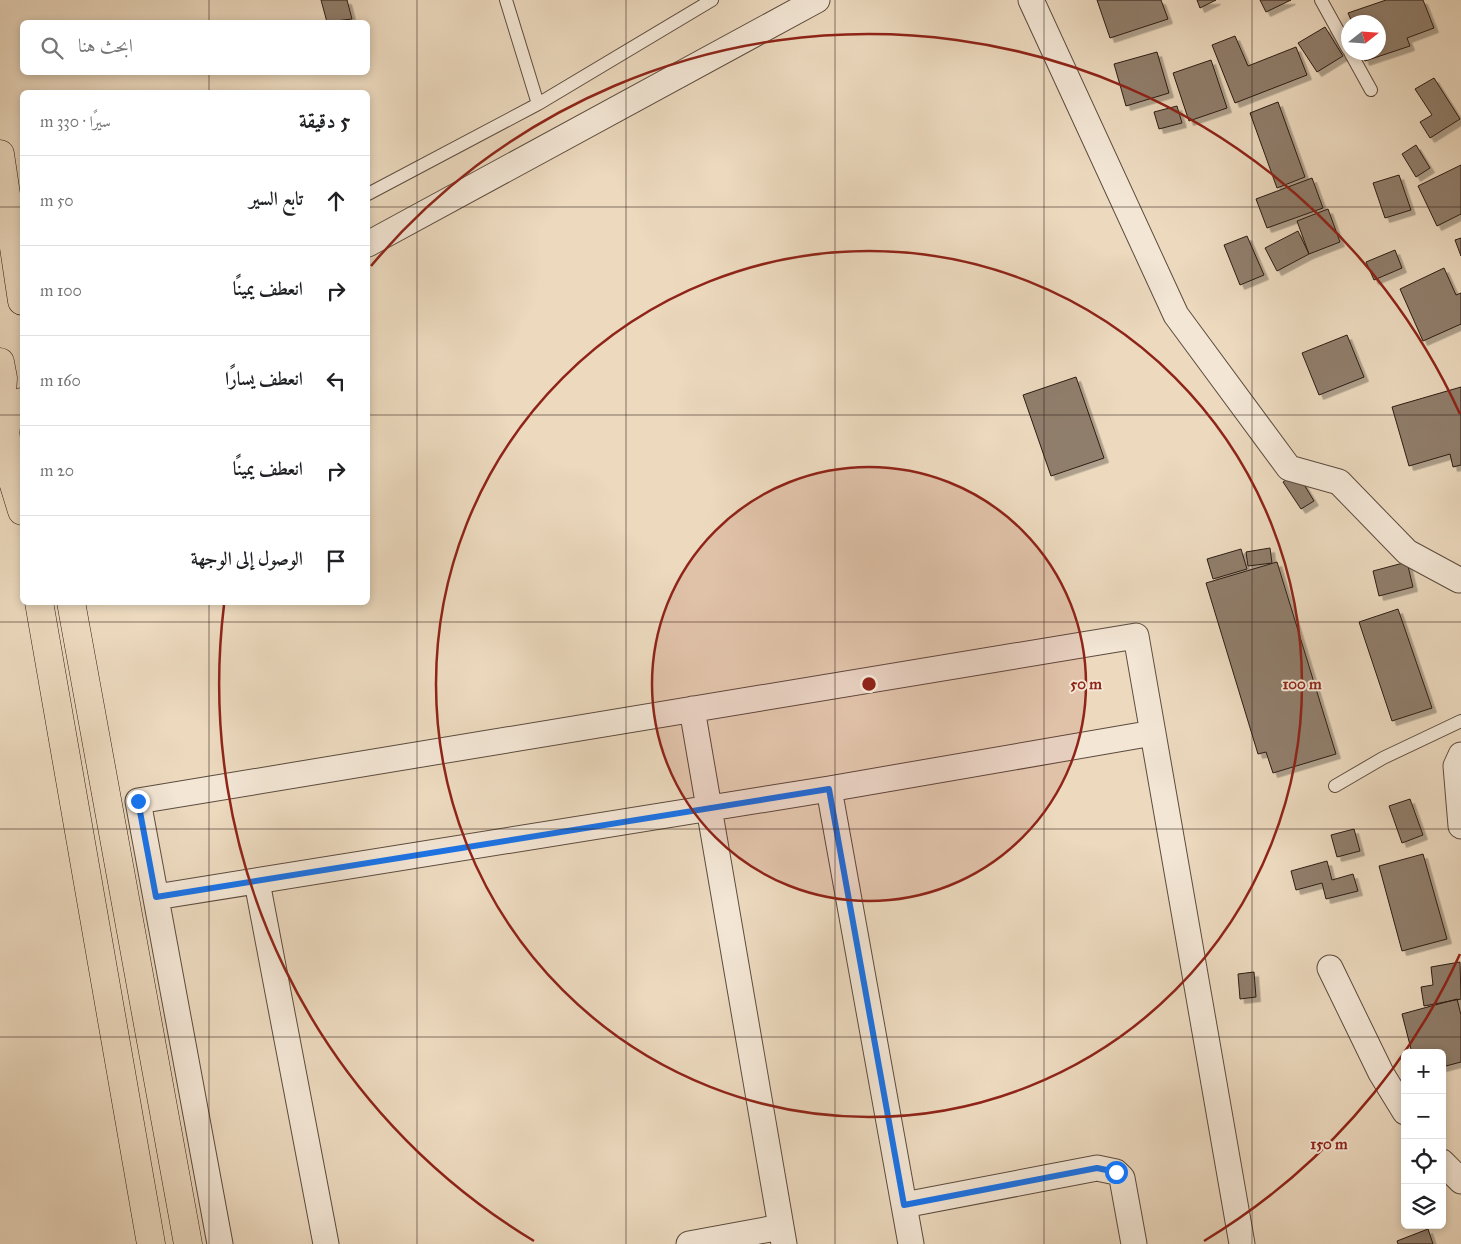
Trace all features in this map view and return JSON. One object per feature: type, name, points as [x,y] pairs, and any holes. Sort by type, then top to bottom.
[{"type":"highway","points":[[0,154],[20,288]]},
{"type":"highway","points":[[0,362],[3,378],[6,446]]},
{"type":"highway","points":[[20,403],[11,408],[4,416],[6,446],[20,504]]},
{"type":"highway","points":[[40,605],[151,1244]]},
{"type":"highway","points":[[72,605],[188,1244]]},
{"type":"street","points":[[370,243],[817,0]]},
{"type":"street","points":[[1031,0],[1176,315],[1289,468],[1339,482],[1407,552],[1460,581]]},
{"type":"street","points":[[220,1244],[138,801],[1136,636],[1242,1244]]},
{"type":"street","points":[[689,1244],[783,1236],[692,709]]},
{"type":"street","points":[[156,897],[257,882],[709,806],[829,789],[1153,733]]},
{"type":"street","points":[[1461,755],[1456,766],[1461,826]]},
{"type":"street","points":[[829,789],[911,1244]]},
{"type":"street","points":[[257,882],[326,1244]]},
{"type":"street","points":[[1330,968],[1380,1073],[1401,1106]]},
{"type":"street","points":[[1446,1166],[1461,1181]]},
{"type":"street","points":[[904,1205],[1097,1168],[1116,1172],[1122,1178],[1125,1185],[1134,1244]]},
{"type":"lane","points":[[506,0],[538,104]]},
{"type":"lane","points":[[370,193],[538,104],[712,0]]},
{"type":"lane","points":[[1321,0],[1341,36]]},
{"type":"lane","points":[[1354,60],[1371,90]]},
{"type":"lane","points":[[1335,786],[1383,758],[1461,721]]},
{"type":"building","points":[[321,0],[347,0],[352,19],[326,20]]},
{"type":"building","points":[[1097,0],[1161,0],[1168,19],[1110,38]]},
{"type":"building","points":[[1197,0],[1216,0],[1200,8]]},
{"type":"building","points":[[1260,0],[1291,0],[1266,12]]},
{"type":"building","points":[[1386,0],[1423,0],[1434,28],[1407,38],[1410,46],[1386,54],[1386,15],[1349,15],[1348,13]]},
{"type":"building","points":[[1325,27],[1341,53],[1341,57],[1317,72],[1298,43]]},
{"type":"building","points":[[1235,36],[1248,66],[1296,47],[1307,75],[1235,103],[1212,45]]},
{"type":"building","points":[[1157,52],[1169,93],[1126,106],[1114,64]]},
{"type":"building","points":[[1211,60],[1227,108],[1189,121],[1173,73]]},
{"type":"building","points":[[1434,78],[1460,119],[1430,138],[1420,122],[1432,115],[1415,89]]},
{"type":"building","points":[[1278,102],[1305,177],[1277,188],[1250,113]]},
{"type":"building","points":[[1177,106],[1182,123],[1159,129],[1154,112]]},
{"type":"building","points":[[1416,145],[1430,168],[1416,177],[1402,154]]},
{"type":"building","points":[[1461,165],[1461,214],[1437,226],[1418,186]]},
{"type":"building","points":[[1399,175],[1411,210],[1385,218],[1373,183]]},
{"type":"building","points":[[1312,178],[1323,208],[1267,228],[1256,199]]},
{"type":"building","points":[[1328,209],[1340,242],[1309,254],[1297,221]]},
{"type":"building","points":[[1298,231],[1309,254],[1277,271],[1265,248]]},
{"type":"building","points":[[1247,236],[1264,275],[1240,285],[1224,245]]},
{"type":"building","points":[[1461,238],[1461,256],[1455,240]]},
{"type":"building","points":[[1395,250],[1402,268],[1374,280],[1366,262]]},
{"type":"building","points":[[1444,268],[1456,295],[1461,293],[1461,324],[1423,341],[1400,289]]},
{"type":"building","points":[[1347,335],[1364,377],[1319,395],[1302,353]]},
{"type":"building","points":[[1076,377],[1104,458],[1051,476],[1023,395]]},
{"type":"building","points":[[1461,387],[1461,465],[1453,467],[1450,454],[1409,466],[1392,407]]},
{"type":"building","points":[[1297,473],[1314,501],[1301,509],[1283,482]]},
{"type":"building","points":[[1270,548],[1272,563],[1248,566],[1246,552]]},
{"type":"building","points":[[1241,549],[1247,569],[1213,579],[1207,559]]},
{"type":"building","points":[[1277,562],[1336,754],[1273,773],[1266,752],[1258,754],[1206,583]]},
{"type":"building","points":[[1407,562],[1413,587],[1379,596],[1373,571]]},
{"type":"building","points":[[1398,609],[1432,708],[1392,721],[1359,622]]},
{"type":"building","points":[[1410,799],[1423,835],[1402,843],[1389,806]]},
{"type":"building","points":[[1354,829],[1360,851],[1337,857],[1331,835]]},
{"type":"building","points":[[1423,854],[1447,939],[1402,951],[1379,866]]},
{"type":"building","points":[[1327,861],[1332,880],[1353,874],[1358,891],[1326,899],[1322,883],[1296,890],[1291,871]]},
{"type":"building","points":[[1460,962],[1461,999],[1424,1006],[1421,987],[1433,985],[1431,967]]},
{"type":"building","points":[[1254,972],[1256,997],[1240,999],[1238,974]]},
{"type":"building","points":[[1457,999],[1461,1015],[1461,1062],[1446,1066],[1446,1049],[1411,1049],[1402,1014]]},
{"type":"building","points":[[1428,1229],[1433,1244],[1398,1244],[1397,1241]]},
{"type":"route","points":[[138,801],[156,897],[257,882],[709,806],[829,789],[904,1205],[1097,1168],[1116,1172]]}]
